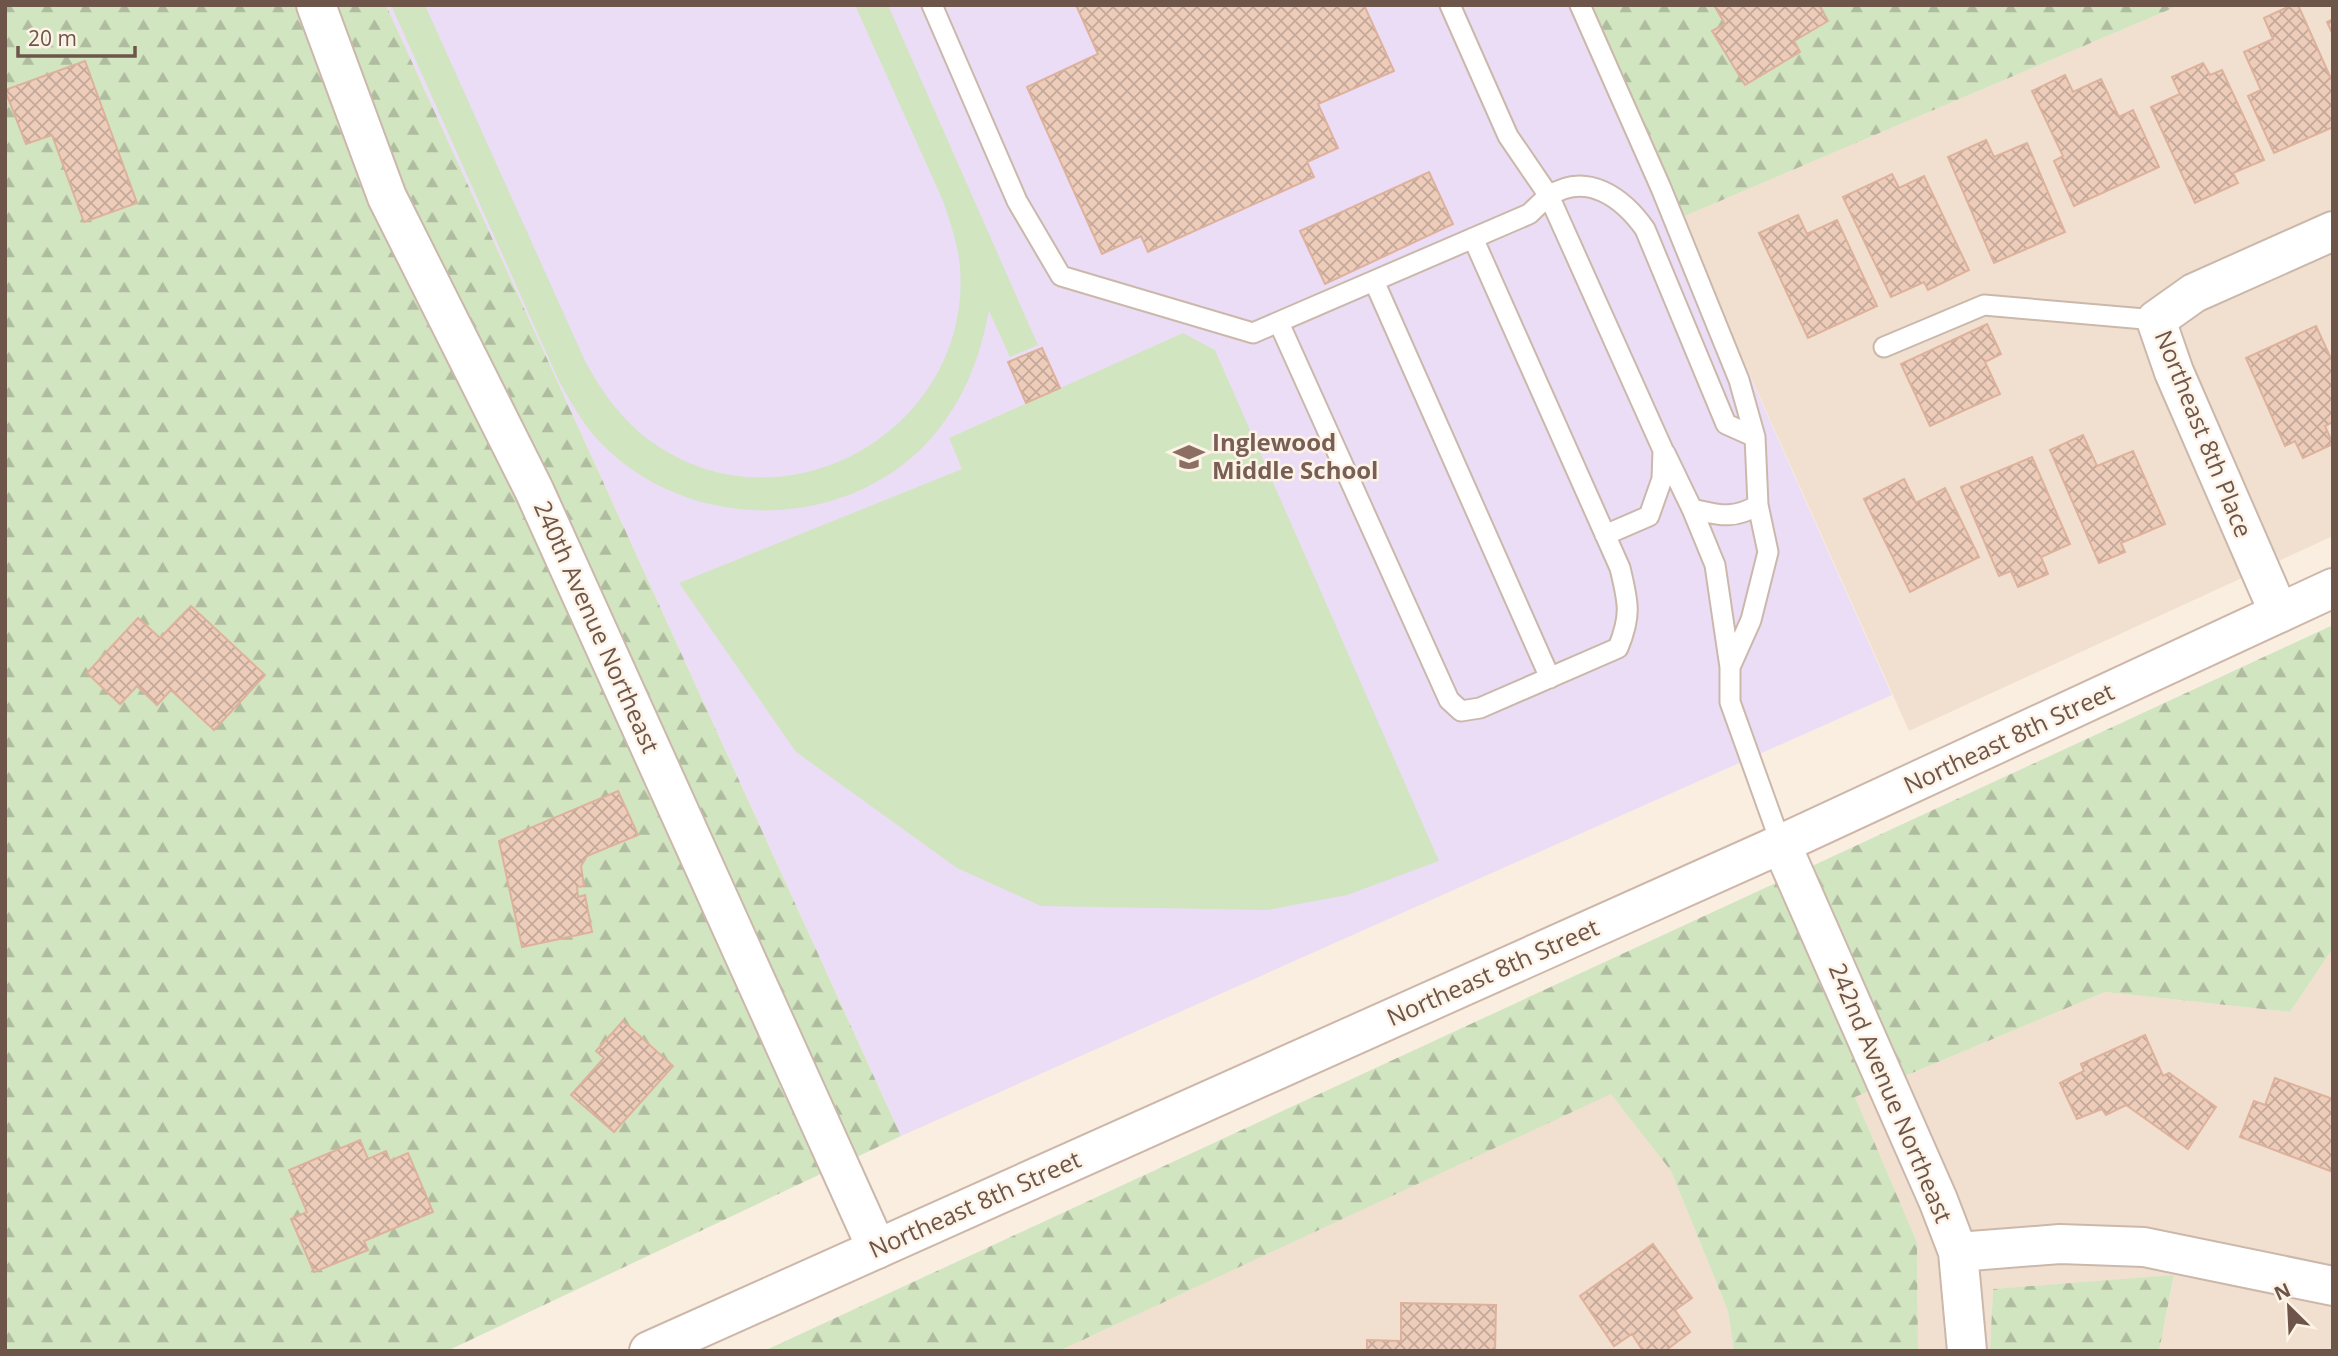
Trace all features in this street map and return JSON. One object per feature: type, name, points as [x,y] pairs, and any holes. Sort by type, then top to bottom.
[{"type":"street","name":"240th Avenue Northeast","points":[[317,5],[387,197],[534,490],[877,1249]]},
{"type":"street","name":"Northeast 8th Place","points":[[2279,613],[2174,372],[2156,320],[2194,293],[2333,231]]},
{"type":"street","name":"Northeast 8th Street","points":[[649,1351],[1781,844],[2333,589]]},
{"type":"street","name":"242nd Avenue Northeast","points":[[1781,844],[1938,1200],[1958,1252],[1967,1351]]},
{"type":"street","points":[[1958,1252],[2060,1244],[2144,1247],[2333,1286]]},
{"type":"lane","points":[[932,5],[1017,201],[1061,276],[1253,333],[1529,214],[1549,196],[1571,186],[1590,185],[1609,194],[1632,211],[1645,229],[1726,424],[1755,437]]},
{"type":"lane","points":[[1450,5],[1508,136],[1549,196],[1715,565],[1730,667],[1730,702],[1781,844]]},
{"type":"lane","points":[[1580,5],[1661,188],[1739,380],[1755,437],[1758,505],[1768,552],[1751,620],[1730,667]]},
{"type":"lane","points":[[1279,323],[1449,700],[1461,710],[1480,708],[1550,678],[1618,648],[1628,624],[1627,600],[1620,568],[1473,238]]},
{"type":"lane","points":[[1374,281],[1550,678]]},
{"type":"lane","points":[[1884,347],[1984,305],[2156,320]]},
{"type":"lane","points":[[1605,535],[1649,516],[1662,479],[1663,450]]},
{"type":"lane","points":[[1692,509],[1726,516],[1744,513],[1758,505]]},
{"type":"shaded area","name":"Inglewood Middle School","points":[[386,5],[1585,5],[1892,695],[901,1136]]},
{"type":"shaded area","points":[[2180,5],[2333,5],[2333,536],[1909,731],[1680,218]]},
{"type":"shaded area","points":[[2333,948],[2333,1351],[2159,1351],[2174,1276],[1993,1289],[1990,1351],[1918,1351],[1917,1242],[1855,1097],[2105,992],[2290,1012]]},
{"type":"shaded area","points":[[1611,1093],[1671,1171],[1728,1311],[1734,1351],[1059,1351]]},
{"type":"green space","points":[[5,5],[386,5],[901,1136],[447,1351],[5,1351]]},
{"type":"green space","points":[[391,5],[425,5],[586,363],[613,405],[649,440],[701,467],[755,477],[809,472],[859,452],[902,420],[935,377],[956,326],[960,267],[957,250],[943,201],[855,5],[888,5],[1038,345],[1010,357],[989,311],[970,376],[945,421],[899,468],[859,491],[814,505],[768,510],[722,507],[677,494],[635,472],[587,427],[558,379]]},
{"type":"green space","points":[[1585,5],[2180,5],[1680,218]]},
{"type":"green space","points":[[1183,333],[1215,350],[1439,861],[1347,895],[1268,910],[1041,906],[957,868],[796,752],[679,583],[962,469],[949,438]]},
{"type":"green space","points":[[2333,625],[2333,948],[2290,1012],[2105,992],[1855,1097],[1917,1242],[1918,1351],[1734,1351],[1728,1311],[1671,1171],[1611,1094],[1059,1351],[764,1351]]},
{"type":"green space","points":[[2174,1275],[2159,1351],[1990,1351],[1993,1289]]},
{"type":"building","points":[[1076,5],[1364,5],[1394,71],[1318,104],[1338,148],[1307,162],[1314,177],[1148,252],[1141,236],[1102,254],[1027,87],[1098,54]]},
{"type":"building","points":[[1714,5],[1819,5],[1828,21],[1794,41],[1800,52],[1745,85],[1712,31],[1725,24]]},
{"type":"building","points":[[2292,5],[2298,5],[2333,83],[2333,127],[2274,153],[2248,96],[2261,90],[2244,52],[2273,39],[2264,18]]},
{"type":"building","points":[[2333,19],[2333,35],[2327,22]]},
{"type":"building","points":[[85,61],[137,203],[84,222],[52,135],[26,144],[5,90]]},
{"type":"building","points":[[2203,63],[2210,75],[2222,70],[2264,160],[2233,173],[2238,183],[2195,203],[2151,107],[2180,94],[2172,77]]},
{"type":"building","points":[[2065,75],[2073,92],[2101,79],[2119,117],[2133,110],[2159,167],[2074,206],[2054,161],[2063,156],[2032,91]]},
{"type":"building","points":[[1986,140],[1994,157],[2027,143],[2065,232],[1994,263],[1948,157]]},
{"type":"building","points":[[1429,172],[1453,224],[1325,284],[1300,231]]},
{"type":"building","points":[[1892,174],[1899,188],[1924,176],[1969,270],[1928,290],[1924,282],[1891,297],[1843,197]]},
{"type":"building","points":[[1798,215],[1807,234],[1837,220],[1877,306],[1808,338],[1759,233]]},
{"type":"building","points":[[1987,324],[2001,354],[1985,362],[2000,394],[1930,426],[1901,364]]},
{"type":"building","points":[[2316,326],[2333,363],[2333,422],[2325,426],[2333,444],[2303,458],[2295,441],[2285,446],[2246,358]]},
{"type":"building","points":[[1042,348],[1060,388],[1026,403],[1008,362]]},
{"type":"building","points":[[2083,435],[2097,466],[2133,451],[2165,524],[2121,543],[2125,552],[2099,563],[2050,450]]},
{"type":"building","points":[[2032,457],[2070,544],[2041,557],[2048,574],[2018,587],[2011,571],[1999,576],[1961,487]]},
{"type":"building","points":[[1904,479],[1916,503],[1945,488],[1979,557],[1910,592],[1864,499]]},
{"type":"building","points":[[191,606],[265,675],[214,730],[171,690],[157,705],[137,686],[120,704],[87,673],[138,618],[160,638]]},
{"type":"building","points":[[618,791],[638,835],[587,856],[581,866],[584,886],[577,887],[578,897],[585,895],[592,932],[522,947],[499,841]]},
{"type":"building","points":[[623,1021],[673,1066],[614,1132],[571,1095],[604,1058],[596,1051]]},
{"type":"building","points":[[2145,1035],[2163,1076],[2169,1073],[2216,1107],[2188,1149],[2126,1105],[2106,1115],[2102,1109],[2077,1119],[2060,1083],[2084,1071],[2081,1064]]},
{"type":"building","points":[[2275,1078],[2333,1099],[2333,1172],[2240,1137],[2254,1101],[2265,1105]]},
{"type":"building","points":[[360,1140],[368,1159],[386,1151],[390,1161],[408,1153],[433,1212],[364,1241],[368,1250],[314,1272],[291,1219],[307,1212],[289,1170]]},
{"type":"building","points":[[1653,1244],[1692,1298],[1675,1310],[1690,1332],[1665,1351],[1643,1351],[1632,1334],[1614,1346],[1580,1296]]},
{"type":"building","points":[[1401,1303],[1496,1305],[1495,1351],[1367,1351],[1367,1340],[1401,1341]]},
{"type":"place","name":"Inglewood Middle School","points":[[1189,457]]}]
